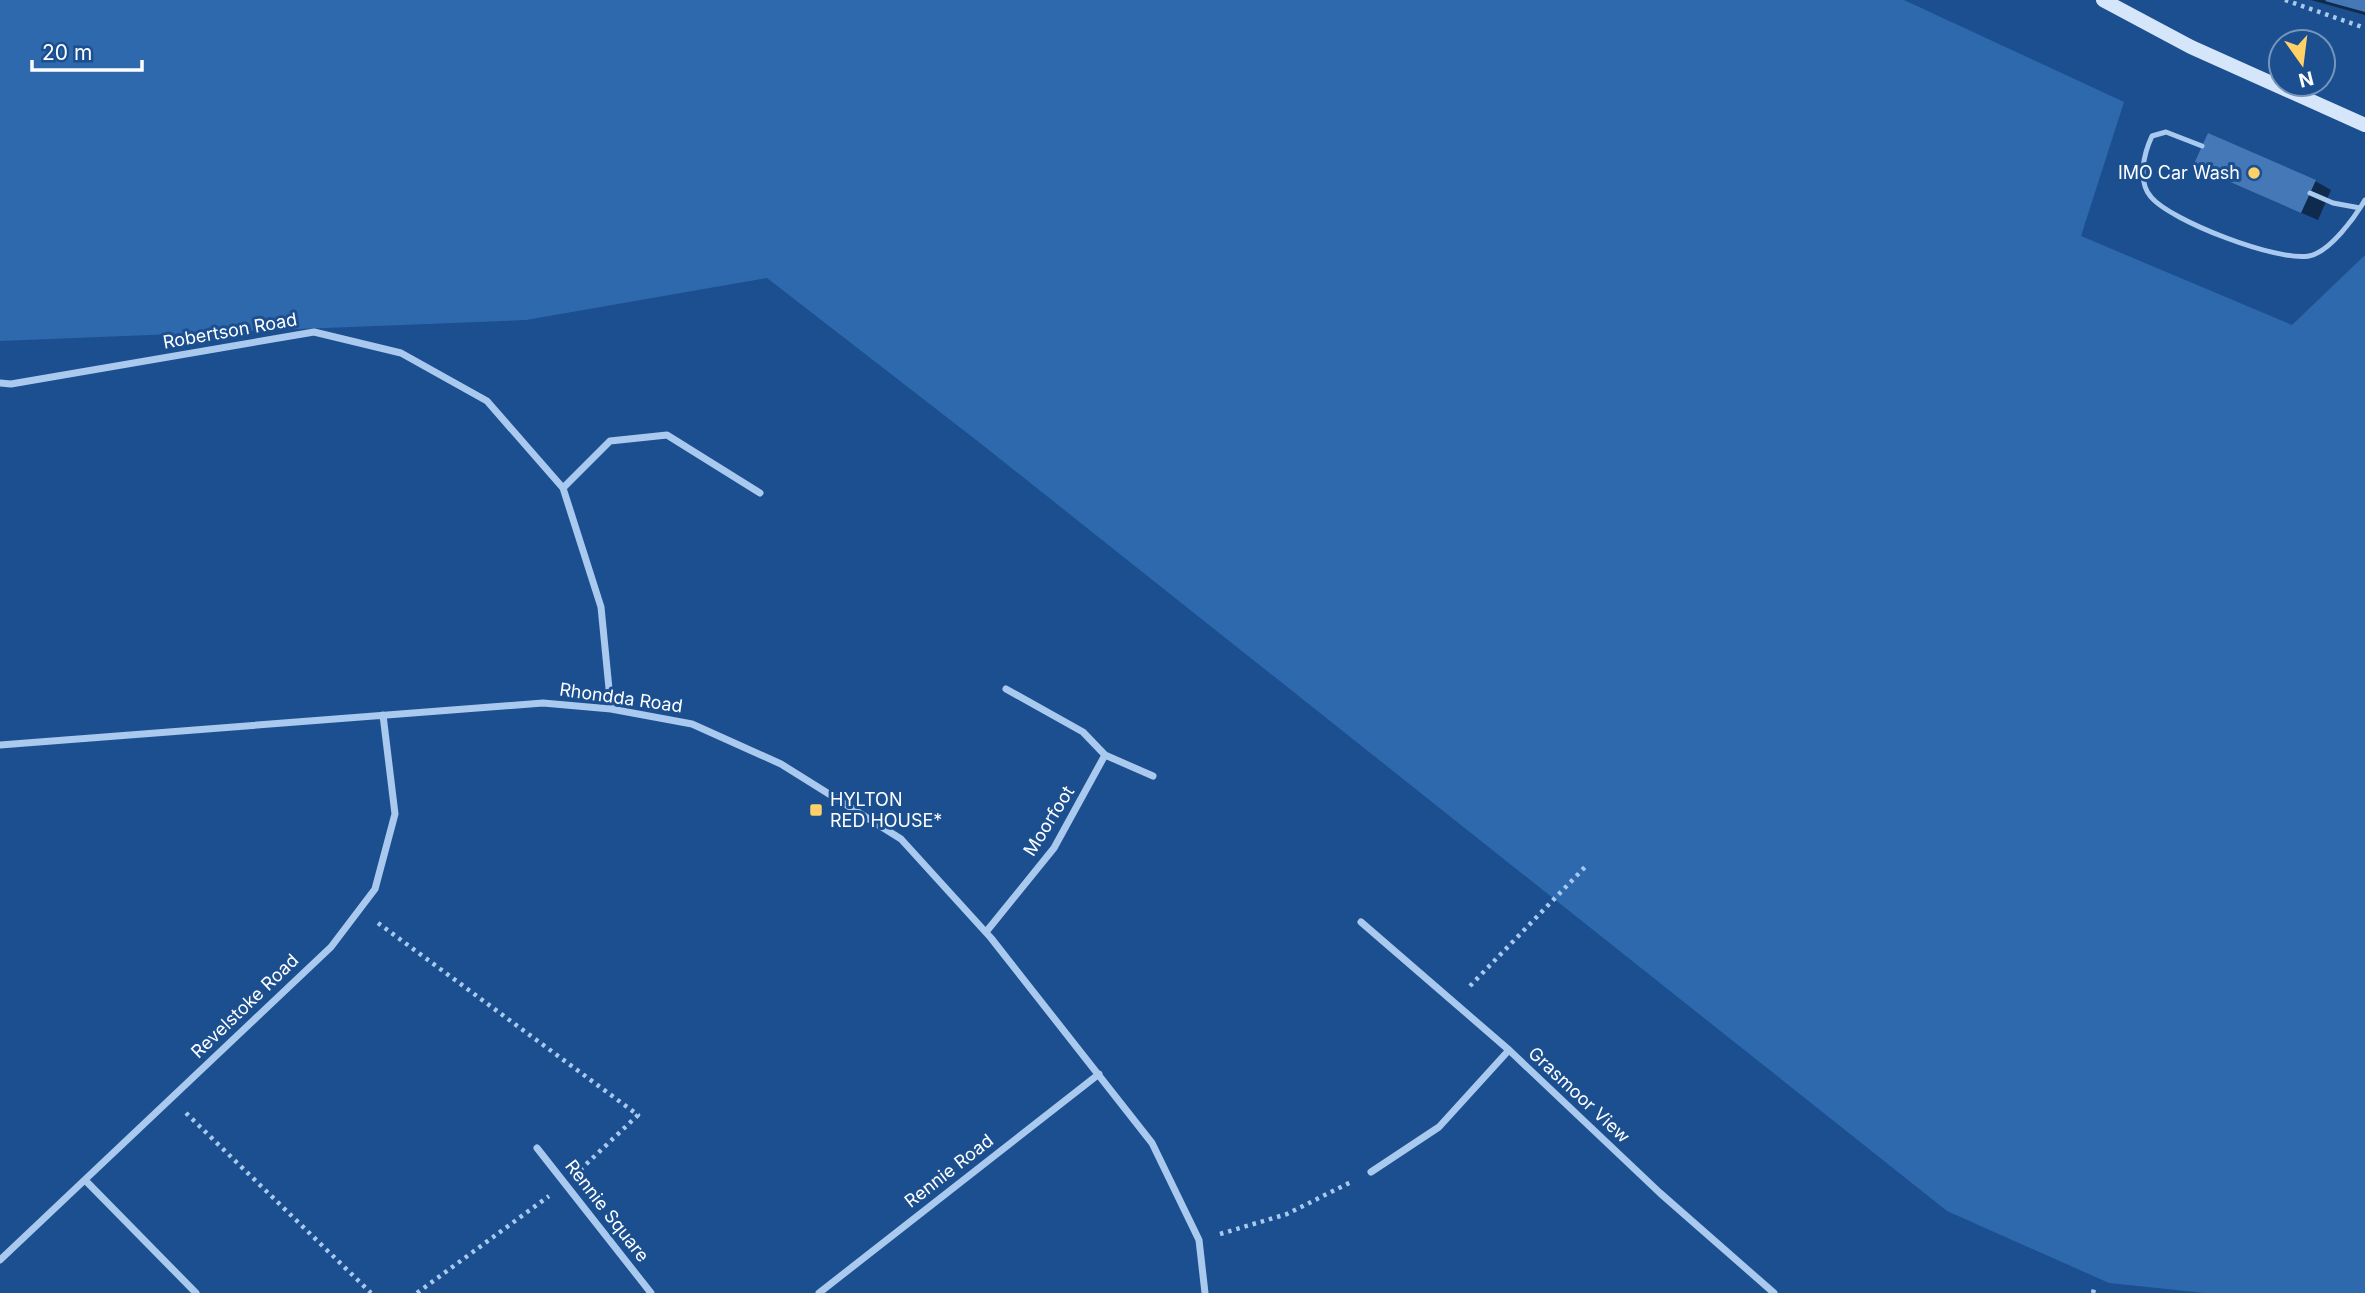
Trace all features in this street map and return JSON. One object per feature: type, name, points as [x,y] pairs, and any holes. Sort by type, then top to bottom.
[{"type":"street","points":[[2103,0],[2191,47],[2365,125]]},
{"type":"street","name":"Robertson Road","points":[[0,383],[11,384],[73,374],[314,332],[401,354],[487,401],[564,488],[601,607],[611,709]]},
{"type":"street","points":[[564,488],[610,441],[667,435],[760,493]]},
{"type":"street","points":[[1006,689],[1083,732],[1105,755],[1153,776]]},
{"type":"street","name":"Rhondda Road","points":[[0,745],[543,703],[611,709],[692,724],[781,764],[901,839],[986,932],[1152,1143],[1199,1240],[1205,1293]]},
{"type":"street","name":"Revelstoke Road","points":[[0,1260],[331,947],[375,889],[395,814],[383,715]]},
{"type":"street","name":"Moorfoot","points":[[986,932],[1054,848],[1105,755]]},
{"type":"street","name":"Grasmoor View","points":[[1361,922],[1509,1050],[1660,1193],[1774,1293]]},
{"type":"street","points":[[1371,1172],[1439,1127],[1509,1050]]},
{"type":"street","name":"Rennie Road","points":[[819,1293],[1099,1074]]},
{"type":"street","name":"Rennie Square","points":[[537,1148],[651,1293]]},
{"type":"street","points":[[85,1180],[196,1293]]},
{"type":"lane","points":[[2202,146],[2166,132],[2152,136],[2145,150],[2143,175],[2149,195],[2168,213],[2248,245],[2282,256],[2311,256],[2332,242],[2365,200]]},
{"type":"lane","points":[[2310,193],[2333,203],[2360,208]]},
{"type":"path","points":[[2285,0],[2365,28]]},
{"type":"path","points":[[1454,1003],[1586,866]]},
{"type":"path","points":[[360,909],[638,1115],[565,1184],[417,1293]]},
{"type":"path","points":[[171,1098],[371,1293]]},
{"type":"path","points":[[1199,1240],[1287,1214],[1371,1172]]},
{"type":"path","points":[[2093,1293],[2095,1285]]},
{"type":"shaded area","points":[[0,0],[1904,0],[2124,102],[2081,236],[2292,325],[2365,255],[2365,1293],[2205,1293],[2109,1283],[1947,1211],[980,443],[767,278],[526,320],[0,341]]},
{"type":"building","points":[[2365,0],[2365,12],[2325,1]]},
{"type":"building","name":"IMO Car Wash","points":[[2208,133],[2316,180],[2301,213],[2193,166]]},
{"type":"place","name":"IMO Car Wash","points":[[2254,173]]},
{"type":"place","name":"HYLTON RED HOUSE*","points":[[816,810]]}]
